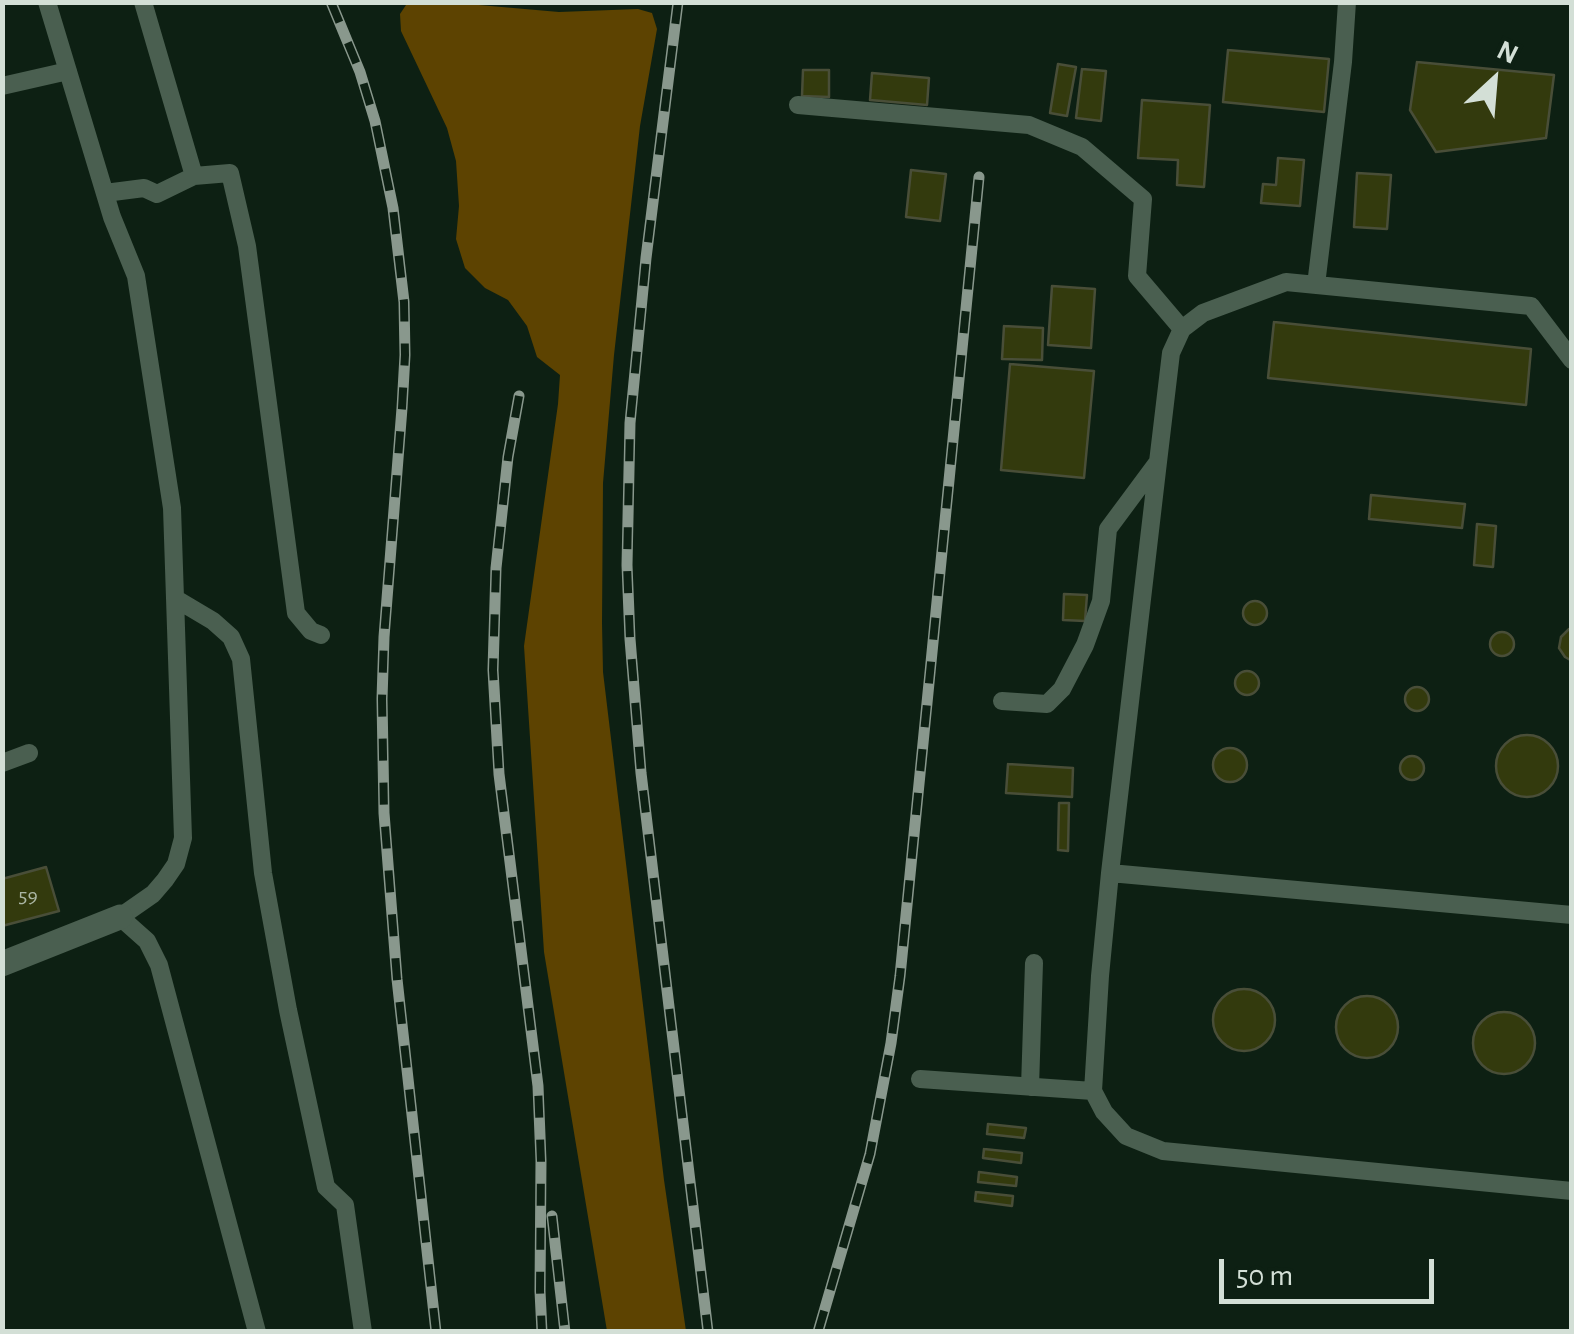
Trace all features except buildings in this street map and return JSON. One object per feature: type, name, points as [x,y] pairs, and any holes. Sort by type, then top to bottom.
[{"type":"street","points":[[2,964],[120,916]]},
{"type":"lane","points":[[46,2],[112,217],[136,276],[172,508],[183,838],[176,864],[154,894],[120,916],[147,941],[159,965],[257,1332]]},
{"type":"lane","points":[[143,2],[194,176]]},
{"type":"lane","points":[[1316,285],[1347,2]]},
{"type":"lane","points":[[2,86],[68,71]]},
{"type":"lane","points":[[798,104],[1030,124],[1082,147],[1144,199],[1137,276],[1182,329]]},
{"type":"lane","points":[[105,192],[144,188],[157,194],[194,176],[230,174],[247,246],[296,613],[311,632],[321,635]]},
{"type":"lane","points":[[1572,360],[1532,306],[1286,282],[1203,313],[1182,329],[1171,352],[1158,462],[1110,873],[1093,1090],[1104,1112],[1126,1136],[1164,1151],[1572,1191]]},
{"type":"lane","points":[[1002,701],[1047,704],[1062,689],[1102,601],[1108,529],[1158,462]]},
{"type":"lane","points":[[176,598],[231,637],[241,659],[263,873],[326,1187],[345,1205],[363,1332]]},
{"type":"lane","points":[[2,763],[29,752]]},
{"type":"lane","points":[[1110,873],[1572,915]]},
{"type":"lane","points":[[1030,1087],[1034,963]]},
{"type":"lane","points":[[920,1079],[1093,1090]]},
{"type":"shaded area","points":[[408,2],[559,12],[638,9],[652,13],[657,29],[640,126],[603,483],[603,672],[686,1331],[607,1331],[544,952],[524,646],[560,375],[537,357],[527,326],[508,300],[485,288],[465,268],[456,239],[456,161],[447,128],[401,31],[400,14]]},
{"type":"railway","points":[[331,2],[375,121],[393,208],[404,302],[402,408],[384,637],[384,813],[397,979],[436,1332]]},
{"type":"railway","points":[[678,2],[630,423],[627,565],[641,773],[708,1332]]},
{"type":"railway","points":[[818,1332],[870,1154],[891,1043],[979,177]]},
{"type":"railway","points":[[519,396],[496,568],[493,670],[499,774],[538,1086],[542,1332]]},
{"type":"railway","points":[[552,1216],[565,1332]]}]
